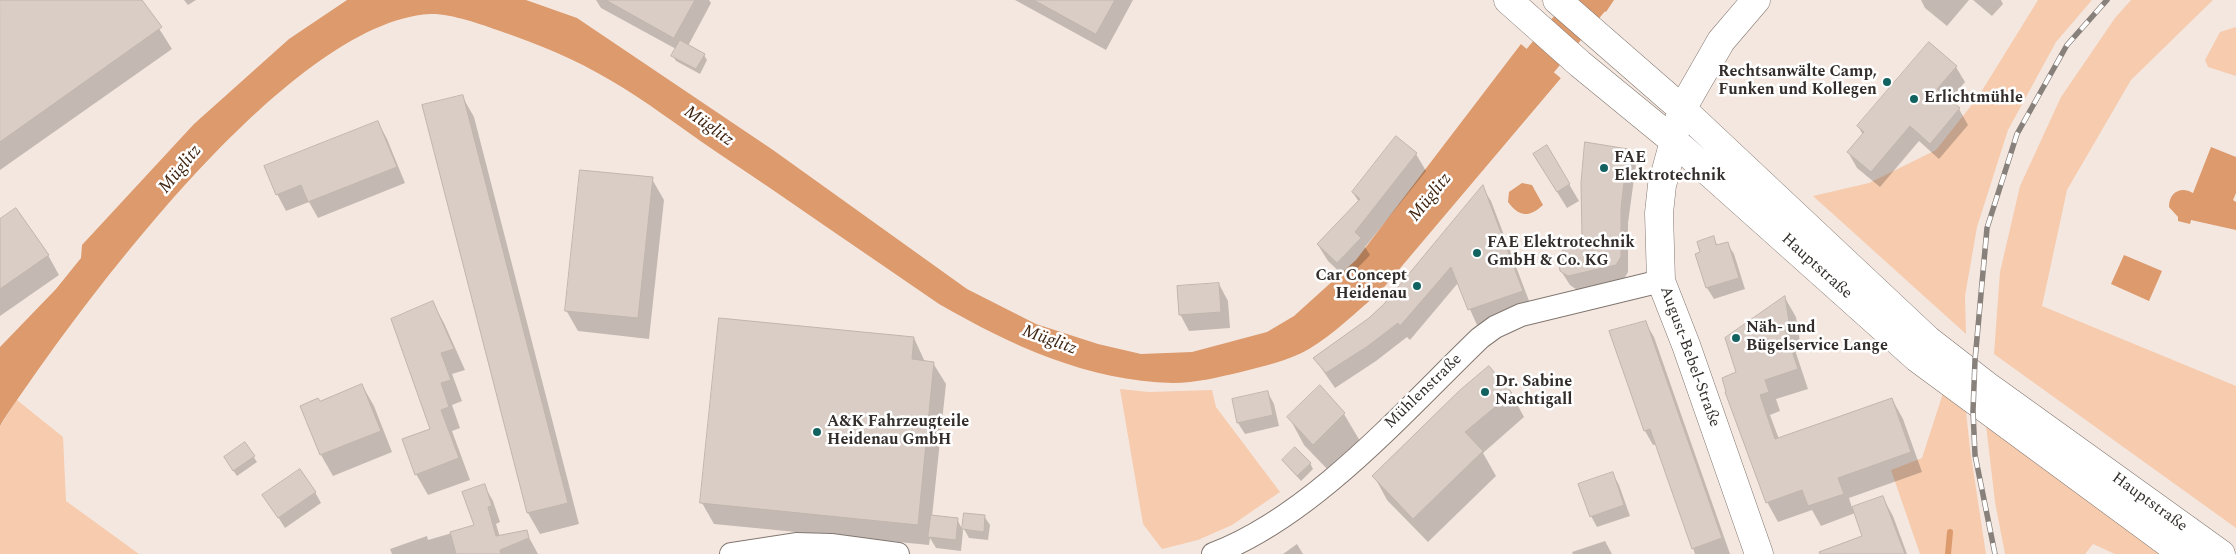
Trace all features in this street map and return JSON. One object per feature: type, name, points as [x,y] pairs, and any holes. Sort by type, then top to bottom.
[{"type":"main road","name":"Hauptstraße","points":[[1508,0],[1580,64],[1674,140],[1917,358],[2184,554]]},
{"type":"main road","name":"Hauptstraße","points":[[1557,0],[1682,109],[1928,340],[1994,391],[2220,554]]},
{"type":"main road","name":"August-Bebel-Straße","points":[[1756,0],[1721,41],[1682,109],[1662,185],[1659,213],[1661,281],[1686,345],[1759,554]]},
{"type":"street","name":"Mühlenstraße","points":[[1213,554],[1240,544],[1299,506],[1350,463],[1480,338],[1495,328],[1520,315],[1661,281]]},
{"type":"street","points":[[731,554],[796,544],[831,545],[898,554]]},
{"type":"shaded area","points":[[2038,0],[2092,0],[2056,42],[2008,130],[1977,227],[1965,296],[1966,334],[1813,196],[1869,183],[1936,150],[1978,97]]},
{"type":"shaded area","points":[[2131,0],[2213,0],[2131,80],[2067,190],[2042,306],[2236,386],[2236,528],[1994,354],[2000,272],[2020,186],[2061,97],[2115,18]]},
{"type":"shaded area","points":[[2236,27],[2236,76],[2208,67],[2205,60],[2220,32]]},
{"type":"shaded area","points":[[1120,389],[1149,392],[1212,390],[1216,407],[1280,492],[1232,525],[1198,540],[1162,549],[1143,524]]},
{"type":"shaded area","points":[[1944,390],[1965,402],[1986,554],[1920,554],[1891,470],[1922,458]]},
{"type":"shaded area","points":[[17,400],[63,437],[66,501],[139,554],[0,554],[0,426]]},
{"type":"shaded area","points":[[1986,425],[2162,554],[2115,554],[2093,544],[2085,554],[2005,554],[1995,502]]},
{"type":"water","points":[[347,0],[526,0],[577,18],[773,150],[967,289],[1036,324],[1098,344],[1141,354],[1192,352],[1267,332],[1294,316],[1356,260],[1521,44],[1561,78],[1380,292],[1336,329],[1309,349],[1284,360],[1216,378],[1173,383],[1111,376],[1081,368],[1023,347],[994,334],[939,304],[650,105],[597,72],[528,41],[475,22],[430,14],[374,29],[313,66],[251,118],[190,180],[131,248],[34,376],[0,426],[0,347],[56,289],[81,258],[82,245],[194,124],[289,39]]},
{"type":"water","points":[[1592,0],[1614,0],[1606,12]]},
{"type":"water","points":[[2211,147],[2236,157],[2236,193],[2233,200],[2236,202],[2236,230],[2191,220],[2190,224],[2178,221],[2178,217],[2169,207],[2171,198],[2176,192],[2184,190],[2193,193]]},
{"type":"water","points":[[1522,183],[1532,185],[1543,205],[1529,214],[1516,211],[1508,202],[1509,192]]},
{"type":"water","points":[[2124,255],[2162,271],[2149,301],[2111,284]]},
{"type":"pier","points":[[1519,42],[1523,42],[1563,76],[1563,80]]},
{"type":"building","points":[[0,0],[142,0],[162,27],[0,142]]},
{"type":"building","points":[[606,0],[695,0],[674,38]]},
{"type":"building","points":[[1034,0],[1115,0],[1096,34]]},
{"type":"building","points":[[680,40],[705,54],[696,69],[671,56]]},
{"type":"building","name":"Erlichtmühle","points":[[1929,42],[1957,66],[1937,89],[1960,108],[1930,144],[1910,126],[1871,172],[1847,152],[1864,132],[1857,126]]},
{"type":"building","points":[[463,95],[568,503],[527,513],[422,105]]},
{"type":"building","points":[[378,121],[397,167],[308,202],[301,185],[276,195],[264,166]]},
{"type":"building","points":[[1396,136],[1417,153],[1355,232],[1361,238],[1337,263],[1317,244],[1360,199],[1352,192]]},
{"type":"building","points":[[1585,142],[1628,149],[1621,208],[1621,257],[1616,265],[1568,276],[1560,271],[1558,260],[1567,242],[1582,237],[1581,183]]},
{"type":"building","points":[[1547,145],[1570,184],[1557,192],[1533,154]]},
{"type":"building","points":[[580,170],[653,177],[638,318],[565,311]]},
{"type":"building","points":[[1483,185],[1523,291],[1468,310],[1451,267],[1400,326],[1398,323],[1368,346],[1326,373],[1313,358],[1369,318],[1383,305]]},
{"type":"building","points":[[16,208],[49,255],[0,289],[0,219]]},
{"type":"building","points":[[1714,236],[1716,245],[1728,242],[1739,278],[1706,288],[1695,254],[1700,252],[1697,242]]},
{"type":"building","points":[[1219,283],[1221,312],[1179,315],[1177,286]]},
{"type":"building","points":[[1785,296],[1790,328],[1785,330],[1798,369],[1765,380],[1769,392],[1760,395],[1775,439],[1892,398],[1911,452],[1838,478],[1844,494],[1808,506],[1802,490],[1766,503],[1725,392],[1722,378],[1736,372],[1725,338]]},
{"type":"building","points":[[433,301],[454,349],[441,353],[451,380],[441,383],[449,407],[441,410],[459,458],[415,475],[402,439],[430,429],[391,319]]},
{"type":"building","name":"A&K Fahrzeugteile Heidenau GmbH","points":[[719,318],[914,337],[912,359],[934,362],[918,525],[700,503]]},
{"type":"building","points":[[1646,321],[1722,538],[1692,549],[1650,429],[1644,431],[1609,331]]},
{"type":"building","points":[[1489,366],[1512,393],[1465,432],[1483,451],[1413,519],[1372,476],[1459,391]]},
{"type":"building","points":[[362,384],[381,431],[320,455],[300,406],[318,398],[320,401]]},
{"type":"building","points":[[1320,385],[1345,413],[1313,445],[1287,417]]},
{"type":"building","points":[[1268,391],[1273,415],[1237,423],[1232,399]]},
{"type":"building","points":[[245,442],[255,456],[233,471],[224,457]]},
{"type":"building","points":[[1295,447],[1311,463],[1297,476],[1282,460]]},
{"type":"building","points":[[300,469],[316,492],[278,518],[262,495]]},
{"type":"building","points":[[1613,472],[1624,505],[1590,517],[1578,484]]},
{"type":"building","points":[[485,484],[492,506],[488,507],[496,536],[527,530],[529,538],[500,550],[501,554],[456,554],[450,532],[474,525],[462,492]]},
{"type":"building","points":[[1883,496],[1905,554],[1820,554],[1819,552],[1862,536],[1852,507]]},
{"type":"building","points":[[964,513],[985,515],[984,532],[962,529]]},
{"type":"building","points":[[931,515],[958,518],[956,540],[928,537]]},
{"type":"waterway","name":"Müglitz","points":[[1509,98],[1591,0]]},
{"type":"waterway","points":[[1948,554],[1950,532]]},
{"type":"railway","points":[[1995,554],[1975,455],[1973,411],[1975,360],[1987,228],[2017,134],[2067,45],[2107,0]]},
{"type":"place","name":"Rechtsanwälte Camp, Funken und Kollegen","points":[[1887,82]]},
{"type":"place","name":"Erlichtmühle","points":[[1914,99]]},
{"type":"place","name":"FAE Elektrotechnik","points":[[1604,168]]},
{"type":"place","name":"FAE Elektrotechnik GmbH & Co. KG","points":[[1477,253]]},
{"type":"place","name":"Car Concept Heidenau","points":[[1417,286]]},
{"type":"place","name":"Näh- und Bügelservice Lange","points":[[1736,338]]},
{"type":"place","name":"Dr. Sabine Nachtigall","points":[[1485,392]]},
{"type":"place","name":"A&K Fahrzeugteile Heidenau GmbH","points":[[817,432]]}]
